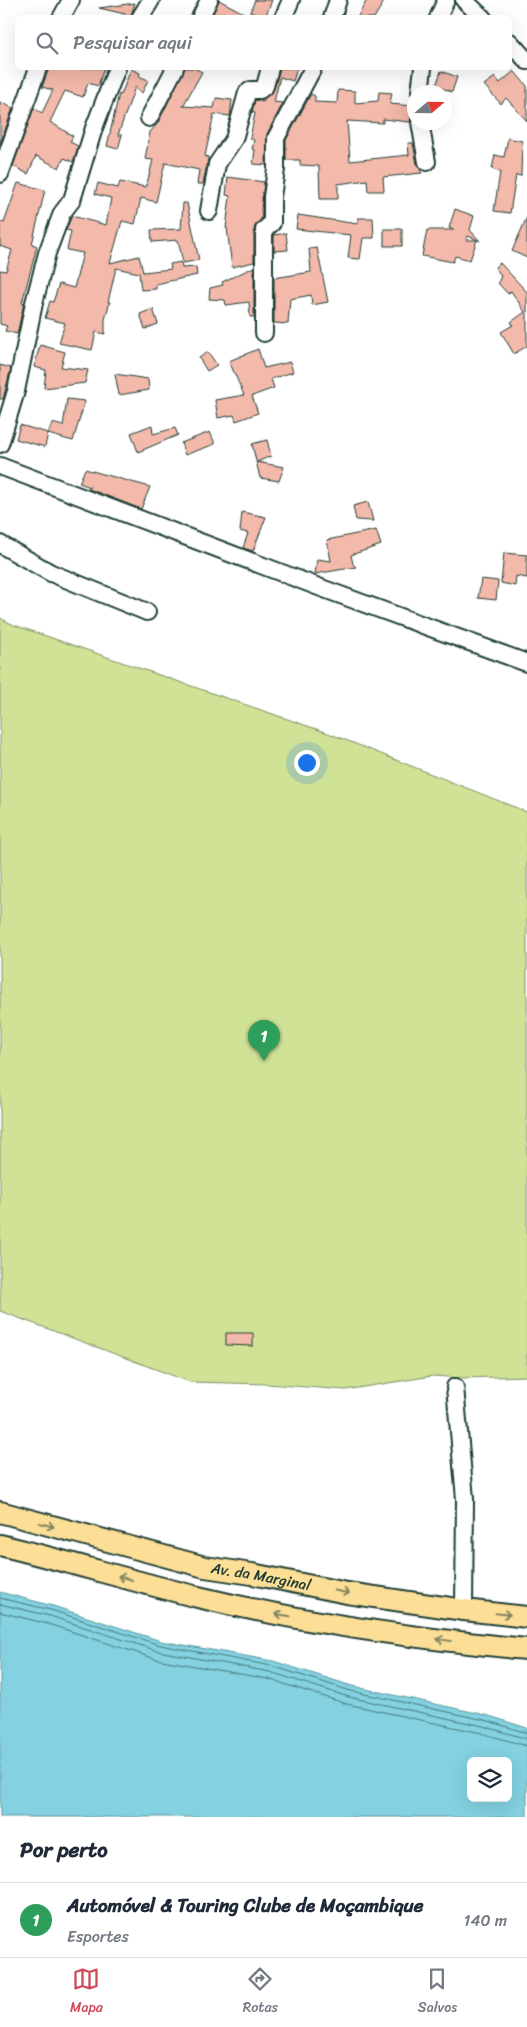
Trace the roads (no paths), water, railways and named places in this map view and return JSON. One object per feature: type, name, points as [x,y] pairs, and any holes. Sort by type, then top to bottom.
[{"type":"main road","name":"Av. da Marginal","points":[[0,1512],[205,1567],[347,1593],[527,1617]]},
{"type":"main road","name":"Av. da Marginal","points":[[0,1545],[197,1597],[258,1610],[379,1632],[527,1649]]},
{"type":"street","points":[[63,15],[71,0]]},
{"type":"street","points":[[142,15],[151,0]]},
{"type":"street","points":[[202,15],[209,0]]},
{"type":"street","points":[[285,15],[291,0]]},
{"type":"street","points":[[333,15],[338,0]]},
{"type":"street","points":[[439,15],[446,0]]},
{"type":"street","points":[[464,0],[480,15]]},
{"type":"street","points":[[512,44],[527,61]]},
{"type":"street","points":[[0,174],[37,70]]},
{"type":"street","points":[[0,444],[16,391],[34,303],[47,253],[62,213],[72,200],[92,135],[115,70]]},
{"type":"street","points":[[149,118],[174,70]]},
{"type":"street","points":[[209,211],[217,164],[234,139],[247,93],[251,90],[262,89],[265,86],[269,70]]},
{"type":"street","points":[[264,332],[264,230],[272,223],[276,138],[312,70]]},
{"type":"street","points":[[421,85],[423,70]]},
{"type":"street","points":[[421,130],[427,162]]},
{"type":"street","points":[[0,466],[324,589],[527,663]]},
{"type":"street","points":[[0,544],[51,573],[147,612]]},
{"type":"street","points":[[455,1387],[465,1499],[464,1610]]},
{"type":"water","points":[[0,1592],[53,1606],[161,1641],[273,1661],[352,1686],[486,1715],[527,1728],[527,1817],[0,1817]]},
{"type":"place","name":"Automóvel & Touring Clube de Moçambique","points":[[264,1061]]}]
